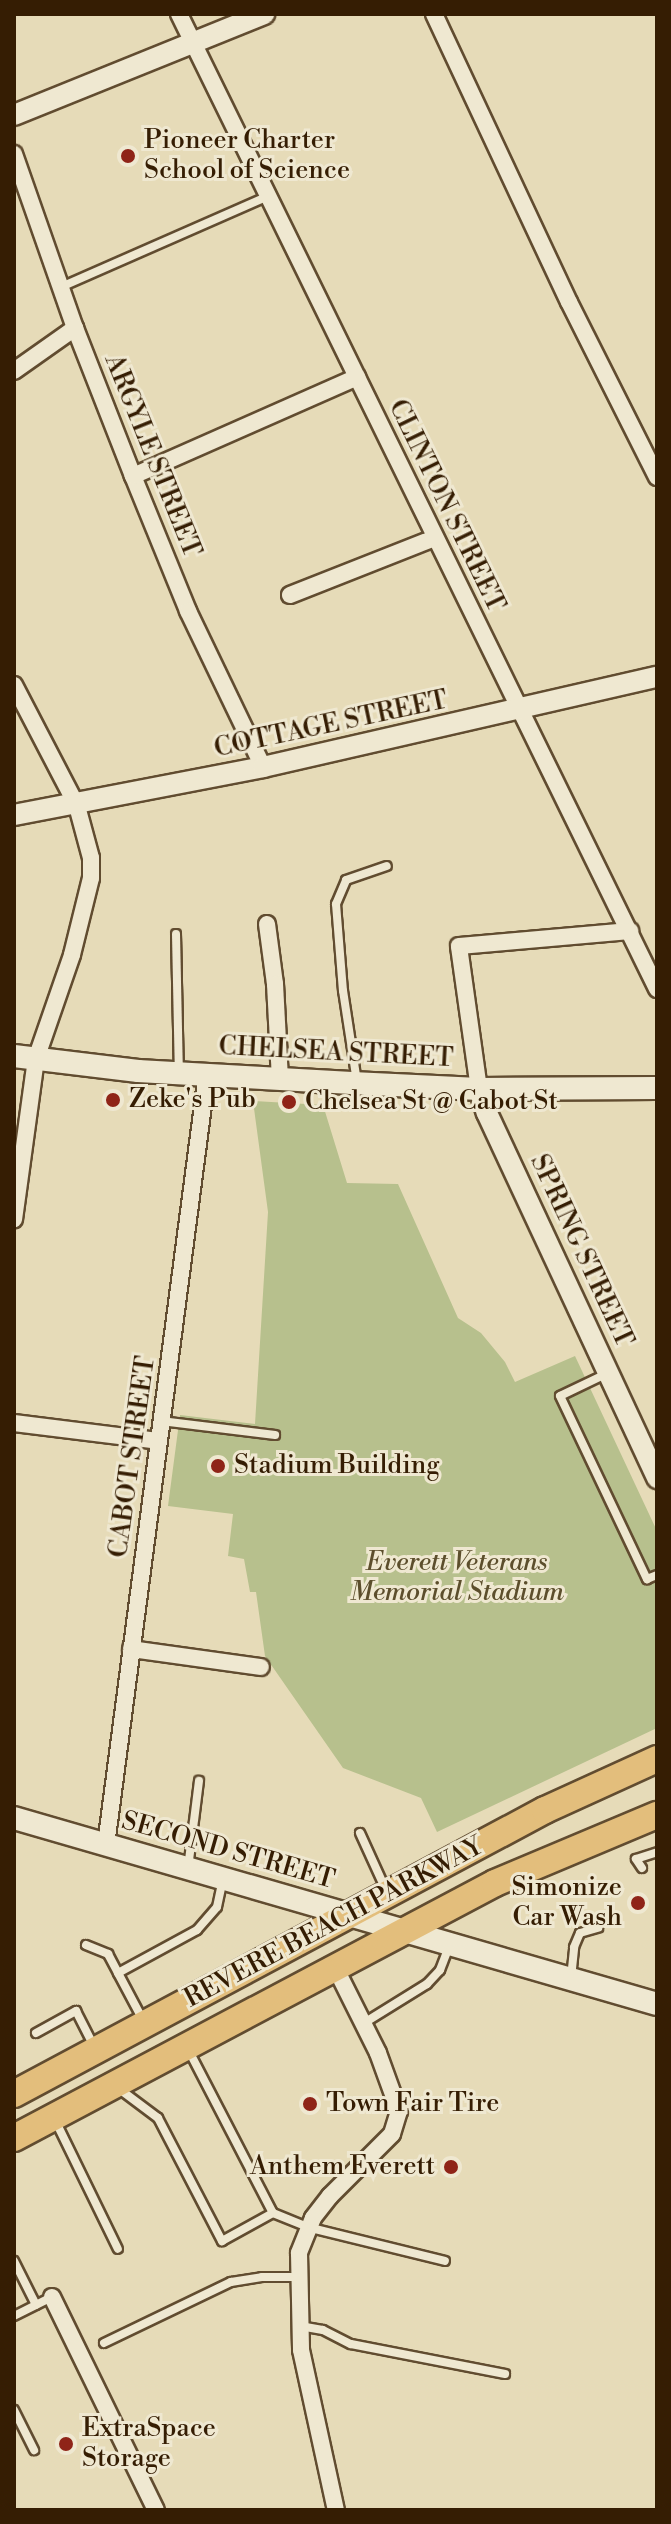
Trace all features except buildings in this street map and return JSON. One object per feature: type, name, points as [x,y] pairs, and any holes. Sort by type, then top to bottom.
[{"type":"highway","name":"REVERE BEACH PARKWAY","points":[[14,2094],[564,1800],[657,1759]]},
{"type":"highway","name":"REVERE BEACH PARKWAY","points":[[14,2138],[530,1867],[657,1815]]},
{"type":"main road","name":"CHELSEA STREET","points":[[25,1057],[207,1075],[479,1089],[657,1088]]},
{"type":"main road","name":"SECOND STREET","points":[[14,1818],[657,2004]]},
{"type":"street","name":"CLINTON STREET","points":[[179,14],[266,197],[657,989]]},
{"type":"street","points":[[14,115],[264,14]]},
{"type":"street","points":[[434,14],[569,302],[657,477]]},
{"type":"street","name":"ARGYLE STREET","points":[[14,154],[75,328],[133,476],[188,611],[263,767]]},
{"type":"street","points":[[14,371],[75,328]]},
{"type":"street","points":[[133,476],[357,377]]},
{"type":"street","points":[[290,595],[435,538]]},
{"type":"street","name":"COTTAGE STREET","points":[[14,815],[77,806],[263,767],[657,677]]},
{"type":"street","points":[[14,685],[77,806],[91,858],[91,878],[72,955],[25,1057],[14,1219]]},
{"type":"street","points":[[267,924],[275,984],[280,1078]]},
{"type":"street","points":[[479,1089],[459,946],[630,931]]},
{"type":"street","name":"CABOT STREET","points":[[106,1845],[207,1075]]},
{"type":"street","name":"SPRING STREET","points":[[479,1089],[487,1113],[657,1478]]},
{"type":"street","points":[[14,1423],[158,1441]]},
{"type":"street","points":[[131,1649],[261,1667]]},
{"type":"street","points":[[335,1967],[364,2023],[398,2103],[399,2120],[387,2141],[330,2196],[307,2227],[299,2253],[302,2362],[336,2510]]},
{"type":"street","points":[[52,2297],[156,2510]]},
{"type":"lane","points":[[61,287],[266,197]]},
{"type":"lane","points":[[357,1083],[343,991],[336,904],[346,880],[387,866]]},
{"type":"lane","points":[[176,934],[179,1072]]},
{"type":"lane","points":[[609,1373],[560,1396],[647,1579],[657,1575]]},
{"type":"lane","points":[[161,1421],[275,1435]]},
{"type":"lane","points":[[188,1868],[199,1781]]},
{"type":"lane","points":[[360,1833],[388,1894]]},
{"type":"lane","points":[[642,1868],[636,1859],[657,1852]]},
{"type":"lane","points":[[118,1973],[197,1930],[217,1907],[223,1878]]},
{"type":"lane","points":[[571,1979],[574,1947],[580,1933],[598,1928]]},
{"type":"lane","points":[[364,2023],[427,1984],[440,1970],[449,1944]]},
{"type":"lane","points":[[86,1945],[108,1954],[145,2024]]},
{"type":"lane","points":[[36,2033],[76,2011],[96,2050]]},
{"type":"lane","points":[[187,2046],[273,2213],[307,2227],[445,2261]]},
{"type":"lane","points":[[115,2085],[158,2118],[222,2241],[273,2213]]},
{"type":"lane","points":[[54,2117],[118,2249]]},
{"type":"lane","points":[[14,2261],[36,2305]]},
{"type":"lane","points":[[104,2343],[231,2282],[262,2277],[299,2277]]},
{"type":"lane","points":[[14,2316],[52,2297]]},
{"type":"lane","points":[[299,2326],[323,2330],[351,2344],[505,2374]]},
{"type":"lane","points":[[14,2410],[34,2450]]},
{"type":"green space","name":"Everett Veterans Memorial Stadium","points":[[253,1101],[323,1105],[347,1183],[398,1184],[458,1318],[481,1333],[505,1362],[515,1382],[575,1356],[657,1531],[657,1728],[437,1832],[421,1798],[343,1768],[265,1656],[256,1592],[250,1592],[244,1559],[228,1556],[233,1514],[168,1506],[180,1415],[255,1424],[268,1212]]},
{"type":"place","name":"Pioneer Charter School of Science","points":[[128,156]]},
{"type":"place","name":"Zeke's Pub","points":[[113,1100]]},
{"type":"place","name":"Chelsea St @ Cabot St","points":[[289,1102]]},
{"type":"place","name":"Stadium Building","points":[[218,1466]]},
{"type":"place","name":"Simonize Car Wash","points":[[638,1903]]},
{"type":"place","name":"Town Fair Tire","points":[[310,2104]]},
{"type":"place","name":"Anthem Everett","points":[[451,2167]]},
{"type":"place","name":"ExtraSpace Storage","points":[[66,2444]]}]
